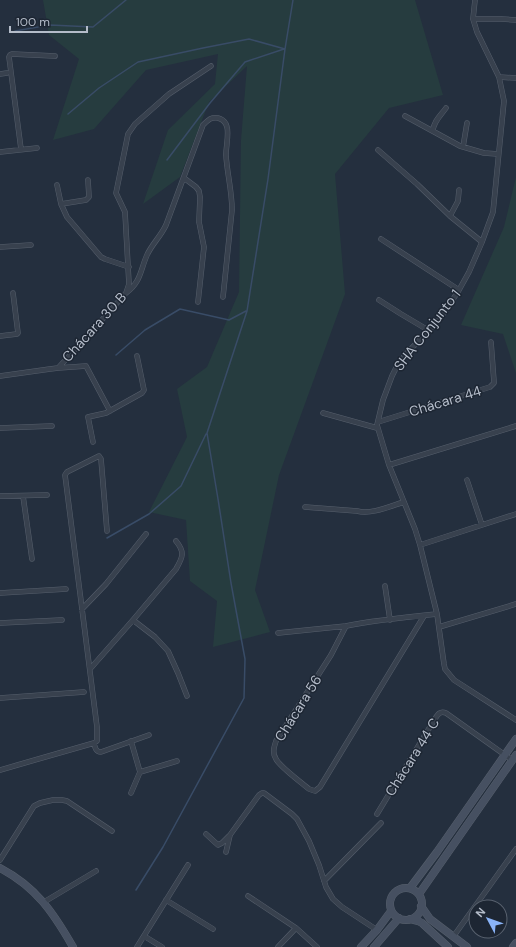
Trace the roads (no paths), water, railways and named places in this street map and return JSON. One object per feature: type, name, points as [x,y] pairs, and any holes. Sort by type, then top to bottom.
[{"type":"street","name":"SHA Conjunto 1","points":[[476,0],[473,19],[477,32],[499,77],[504,101],[493,212],[469,272],[459,290],[446,310],[405,355],[397,366],[383,400],[377,428],[389,465],[420,545],[437,614],[445,669],[454,680],[516,720]]},
{"type":"street","points":[[473,19],[516,20]]},
{"type":"street","points":[[21,149],[9,57],[12,54],[55,56]]},
{"type":"street","name":"Chácara 30 B","points":[[58,368],[126,294],[129,284],[125,212],[116,193],[128,134],[135,124],[169,94],[211,66]]},
{"type":"street","points":[[0,74],[6,73]]},
{"type":"street","points":[[499,77],[516,78]]},
{"type":"street","points":[[433,131],[433,127],[446,108]]},
{"type":"street","points":[[405,116],[463,147],[484,153],[498,154]]},
{"type":"street","points":[[126,294],[138,282],[147,255],[164,230],[203,126],[208,120],[220,118],[224,121],[227,127],[226,154],[232,200],[223,297]]},
{"type":"street","points":[[463,147],[467,123]]},
{"type":"street","points":[[0,152],[37,148]]},
{"type":"street","points":[[378,150],[417,184],[450,216],[482,242]]},
{"type":"street","points":[[184,178],[196,187],[199,191],[200,197],[199,222],[204,247],[198,302]]},
{"type":"street","points":[[61,204],[88,199],[88,180]]},
{"type":"street","points":[[57,185],[61,204],[66,217],[101,257],[129,267]]},
{"type":"street","points":[[450,216],[458,201],[459,190]]},
{"type":"street","points":[[381,239],[459,290]]},
{"type":"street","points":[[0,247],[31,245]]},
{"type":"street","points":[[0,336],[18,333],[13,293]]},
{"type":"street","points":[[379,300],[428,330]]},
{"type":"street","name":"Chácara 44","points":[[378,422],[490,387],[494,382],[491,342]]},
{"type":"street","points":[[93,442],[88,417],[106,413],[142,393],[144,390],[137,356]]},
{"type":"street","points":[[0,376],[58,368],[86,366],[110,411]]},
{"type":"street","points":[[323,413],[377,428]]},
{"type":"street","points":[[0,428],[52,426]]},
{"type":"street","points":[[389,465],[516,426]]},
{"type":"street","points":[[0,770],[94,743],[97,740],[97,727],[66,474],[67,472],[98,457],[101,459],[107,531]]},
{"type":"street","points":[[467,480],[482,525]]},
{"type":"street","points":[[0,496],[47,495]]},
{"type":"street","points":[[23,496],[32,559]]},
{"type":"street","points":[[305,507],[362,512],[386,508],[404,502]]},
{"type":"street","points":[[420,545],[516,514]]},
{"type":"street","points":[[82,609],[106,584],[146,534]]},
{"type":"street","points":[[90,669],[176,569],[181,560],[182,553],[182,547],[176,541]]},
{"type":"street","points":[[385,586],[390,620]]},
{"type":"street","points":[[0,593],[66,589]]},
{"type":"street","points":[[439,628],[516,604]]},
{"type":"street","points":[[278,633],[437,614]]},
{"type":"street","name":"Chácara 56","points":[[346,626],[331,655],[276,741],[273,749],[277,761],[312,791],[320,788],[424,616]]},
{"type":"street","points":[[0,623],[62,620]]},
{"type":"street","points":[[133,620],[155,637],[168,651],[187,696]]},
{"type":"street","points":[[0,698],[84,692]]},
{"type":"street","name":"Chácara 44 C","points":[[377,814],[433,722],[441,712],[446,713],[504,755],[514,758]]},
{"type":"street","points":[[94,743],[96,750],[101,752],[149,735]]},
{"type":"street","points":[[410,888],[516,739]]},
{"type":"street","points":[[131,741],[140,772],[131,793]]},
{"type":"street","points":[[419,894],[514,758]]},
{"type":"street","points":[[140,772],[177,761]]},
{"type":"street","points":[[491,774],[500,779]]},
{"type":"street","points":[[206,834],[218,845],[222,843],[230,835],[259,795],[264,793],[297,819],[319,865],[326,887],[333,899],[377,930]]},
{"type":"street","points":[[0,860],[34,806],[40,803],[58,799],[67,801],[112,831]]},
{"type":"street","points":[[324,880],[381,823]]},
{"type":"street","points":[[226,852],[230,835]]},
{"type":"street","points":[[453,937],[516,849]]},
{"type":"street","points":[[437,852],[444,858]]},
{"type":"street","points":[[137,947],[188,865]]},
{"type":"street","points":[[0,868],[20,879],[39,896],[59,923],[73,947]]},
{"type":"street","points":[[44,902],[96,871]]},
{"type":"street","points":[[410,888],[419,894],[421,898],[421,906],[417,915],[410,919],[404,920],[395,916],[391,911],[390,901],[395,892],[399,889],[410,888]]},
{"type":"street","points":[[248,896],[296,928],[317,947]]},
{"type":"street","points":[[166,900],[213,929]]},
{"type":"street","points":[[421,906],[430,919],[467,947]]},
{"type":"street","points":[[361,947],[377,930],[391,911]]},
{"type":"street","points":[[374,947],[400,918]]},
{"type":"street","points":[[410,919],[422,923],[447,947]]},
{"type":"street","points":[[278,947],[296,928]]},
{"type":"street","points":[[144,936],[162,947]]},
{"type":"street","points":[[513,947],[516,943]]},
{"type":"waterway","points":[[15,31],[50,25],[93,27],[126,0]]},
{"type":"waterway","points":[[136,890],[163,847],[244,698],[245,659],[231,583],[207,433],[247,311],[268,179],[293,0]]},
{"type":"waterway","points":[[68,114],[99,88],[138,62],[249,39],[285,49]]},
{"type":"waterway","points":[[167,160],[210,103],[245,62],[284,49]]},
{"type":"waterway","points":[[116,355],[145,330],[180,309],[229,320],[246,311]]},
{"type":"waterway","points":[[107,538],[149,514],[181,486],[206,434]]}]
